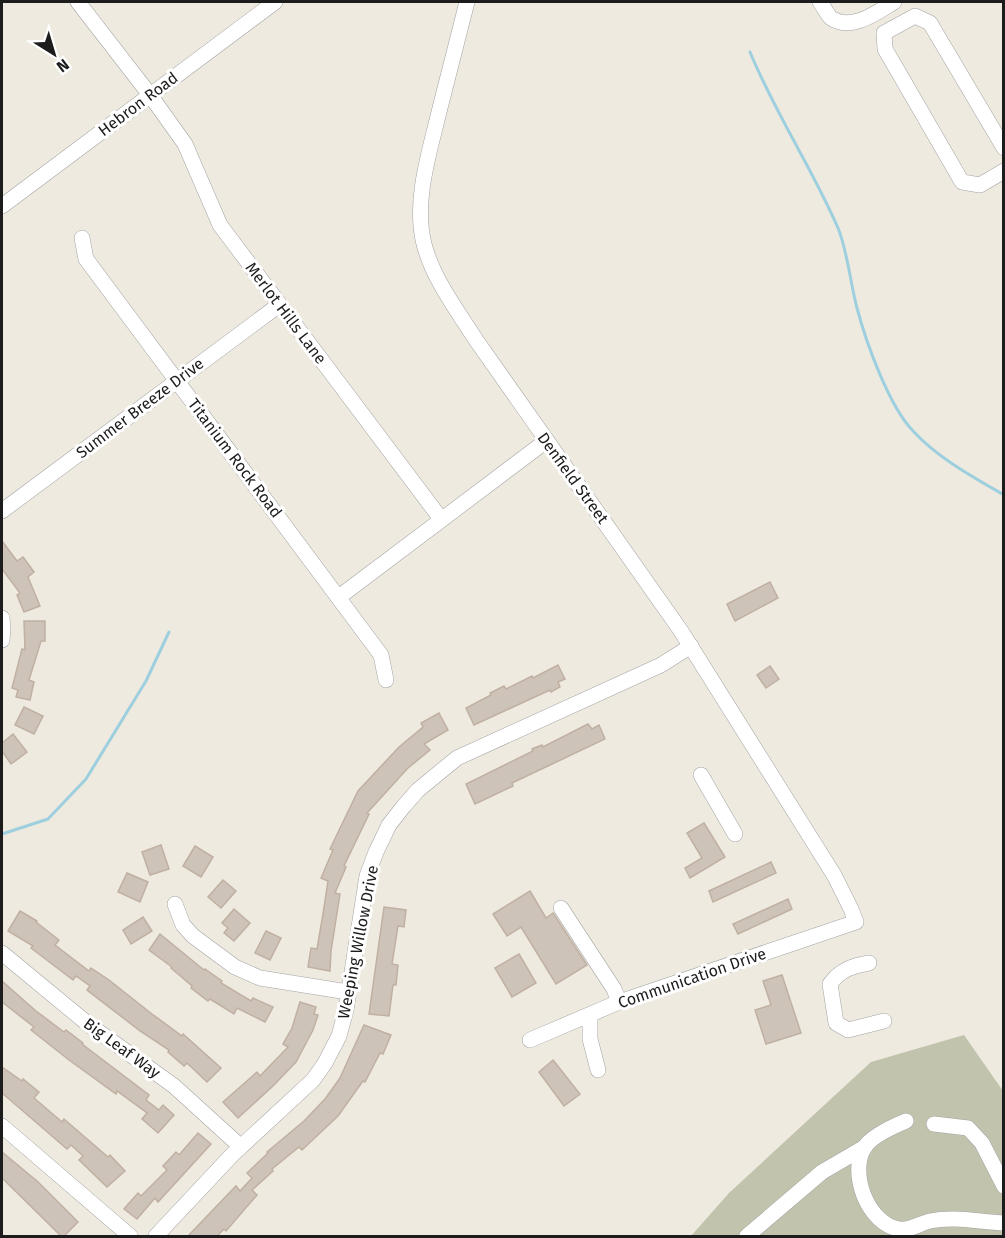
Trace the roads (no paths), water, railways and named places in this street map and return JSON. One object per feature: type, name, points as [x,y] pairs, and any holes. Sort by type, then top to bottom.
[{"type":"street","name":"Merlot Hills Lane","points":[[78,2],[185,144],[220,225],[441,519]]},
{"type":"street","name":"Hebron Road","points":[[2,206],[271,2]]},
{"type":"street","name":"Denfield Street","points":[[467,2],[429,156],[420,206],[423,241],[431,264],[447,294],[546,441],[691,646],[828,865],[856,922]]},
{"type":"street","points":[[821,2],[831,17],[847,23],[867,18],[894,2]]},
{"type":"street","points":[[1004,148],[930,23],[915,16],[884,33],[885,50],[962,182],[980,185],[1004,171]]},
{"type":"street","name":"Titanium Rock Road","points":[[82,238],[86,259],[381,655],[386,680]]},
{"type":"street","name":"Summer Breeze Drive","points":[[2,511],[279,305]]},
{"type":"street","points":[[339,597],[546,441]]},
{"type":"street","points":[[2,618],[2,640]]},
{"type":"street","name":"Weeping Willow Drive","points":[[156,1236],[240,1146],[313,1080],[325,1063],[339,1036],[362,902],[376,852],[389,825],[418,790],[457,758],[661,665],[691,646]]},
{"type":"street","points":[[701,775],[735,834]]},
{"type":"street","points":[[176,904],[183,926],[235,967],[260,978],[348,992]]},
{"type":"street","points":[[561,908],[614,989],[620,1002]]},
{"type":"street","name":"Communication Drive","points":[[530,1040],[620,1002],[856,922]]},
{"type":"street","name":"Big Leaf Way","points":[[2,953],[88,1024],[174,1086],[240,1146]]},
{"type":"street","points":[[869,963],[855,965],[838,973],[830,984],[836,1023],[848,1030],[884,1021]]},
{"type":"street","points":[[590,1015],[590,1039],[597,1070]]},
{"type":"street","points":[[747,1236],[822,1172],[865,1147],[888,1128],[906,1121]]},
{"type":"street","points":[[934,1124],[968,1128],[982,1143],[1004,1186]]},
{"type":"street","points":[[2,1126],[130,1236]]},
{"type":"street","points":[[865,1147],[859,1170],[867,1204],[882,1223],[896,1233],[930,1221],[1004,1223]]},
{"type":"waterway","points":[[750,52],[838,228],[866,338],[887,391],[896,407],[914,432],[934,450],[1004,495]]},
{"type":"waterway","points":[[2,834],[48,819],[86,779],[146,681],[169,632]]}]
